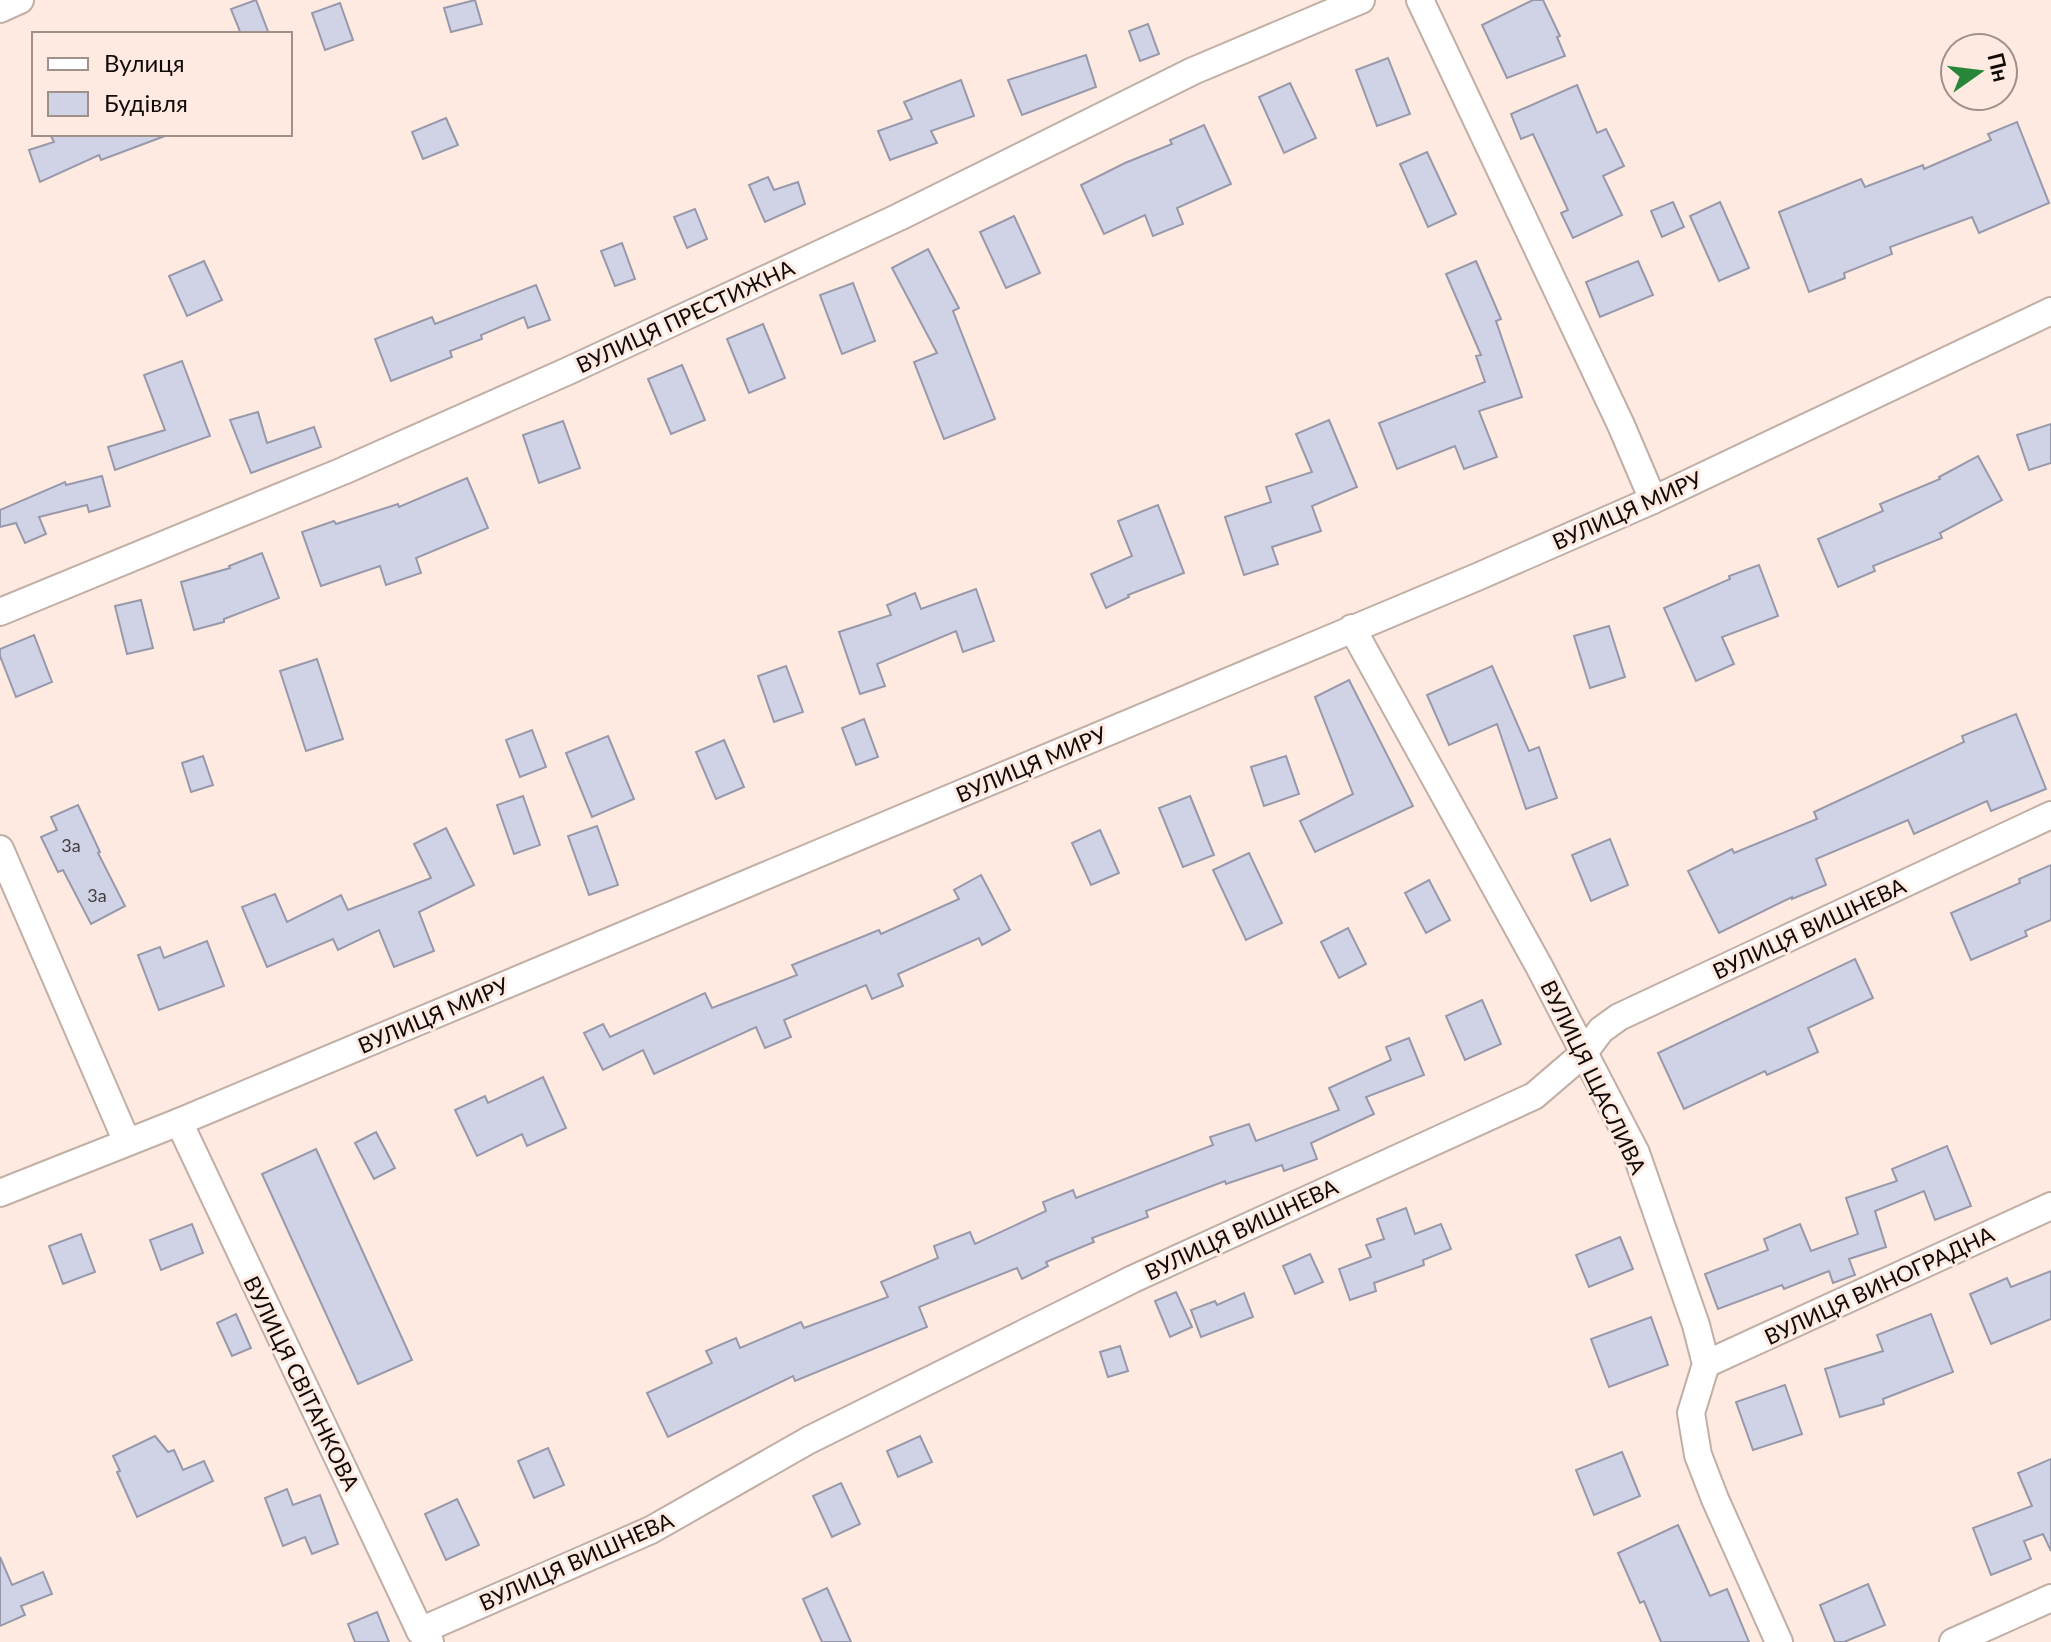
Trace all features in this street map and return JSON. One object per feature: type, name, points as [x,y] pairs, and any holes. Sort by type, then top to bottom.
[{"type":"street","points":[[0,9],[20,0]]},
{"type":"street","name":"ВУЛИЦЯ ПРЕСТИЖНА","points":[[0,612],[343,471],[554,377],[899,217],[1193,71],[1361,0]]},
{"type":"street","points":[[1420,0],[1621,425],[1653,500]]},
{"type":"street","name":"ВУЛИЦЯ МИРУ","points":[[0,1193],[179,1122],[1653,500],[2051,311]]},
{"type":"street","name":"ВУЛИЦЯ ЩАСЛИВА","points":[[1352,628],[1540,968],[1636,1153],[1696,1325],[1706,1364]]},
{"type":"street","name":"ВУЛИЦЯ ВИШНЕВА","points":[[425,1636],[651,1530],[809,1440],[1133,1279],[1534,1096],[1583,1054],[1601,1030],[1619,1017],[2051,815]]},
{"type":"street","points":[[0,849],[127,1142]]},
{"type":"street","name":"ВУЛИЦЯ СВІТАНКОВА","points":[[179,1122],[425,1636]]},
{"type":"street","name":"ВУЛИЦЯ ВИНОГРАДНА","points":[[1706,1364],[2051,1206]]},
{"type":"street","points":[[1706,1364],[1691,1413],[1698,1455],[1779,1642]]},
{"type":"street","points":[[1953,1642],[2051,1598]]},
{"type":"building","points":[[256,0],[268,32],[240,32],[231,9]]},
{"type":"building","points":[[475,0],[482,24],[451,32],[444,8]]},
{"type":"building","points":[[1533,0],[1543,0],[1560,36],[1557,37],[1565,56],[1507,78],[1482,25]]},
{"type":"building","points":[[340,3],[353,40],[325,50],[312,13]]},
{"type":"building","points":[[1148,24],[1159,54],[1140,61],[1129,31]]},
{"type":"building","points":[[1086,55],[1096,87],[1022,115],[1008,80]]},
{"type":"building","points":[[1388,58],[1410,114],[1377,126],[1356,70]]},
{"type":"building","points":[[961,80],[974,116],[931,131],[937,143],[890,160],[878,131],[912,119],[904,102]]},
{"type":"building","points":[[1290,83],[1316,138],[1284,153],[1259,97]]},
{"type":"building","points":[[1577,85],[1597,133],[1606,129],[1624,166],[1603,176],[1622,215],[1573,238],[1561,213],[1568,210],[1533,134],[1521,139],[1511,114]]},
{"type":"building","points":[[446,118],[458,145],[423,159],[412,132]]},
{"type":"building","points":[[2017,122],[2049,203],[1979,233],[1972,217],[1890,247],[1892,254],[1844,273],[1845,278],[1809,292],[1779,212],[1861,179],[1865,187],[1923,165],[1924,169],[1991,140],[1988,134]]},
{"type":"building","points":[[1204,125],[1231,184],[1177,208],[1183,224],[1153,236],[1145,215],[1104,234],[1081,185],[1172,144],[1170,140]]},
{"type":"building","points":[[51,136],[165,136],[101,160],[99,155],[40,182],[29,150],[54,142]]},
{"type":"building","points":[[1427,152],[1456,214],[1428,227],[1400,164]]},
{"type":"building","points":[[768,177],[774,190],[798,182],[805,204],[765,222],[749,185]]},
{"type":"building","points":[[1673,202],[1684,227],[1662,237],[1651,211]]},
{"type":"building","points":[[1720,202],[1749,268],[1719,281],[1690,216]]},
{"type":"building","points":[[695,209],[707,239],[687,248],[674,217]]},
{"type":"building","points":[[1014,216],[1040,273],[1006,288],[980,232]]},
{"type":"building","points":[[622,243],[635,279],[615,286],[601,251]]},
{"type":"building","points":[[928,249],[959,308],[953,311],[995,419],[944,439],[914,362],[937,353],[892,268]]},
{"type":"building","points":[[204,261],[222,300],[187,316],[169,276]]},
{"type":"building","points":[[1476,261],[1501,319],[1496,321],[1522,397],[1479,411],[1497,457],[1464,469],[1455,446],[1397,469],[1379,423],[1485,382],[1476,356],[1481,355],[1446,274]]},
{"type":"building","points":[[1638,261],[1653,295],[1600,317],[1586,282]]},
{"type":"building","points":[[853,283],[875,341],[842,354],[820,295]]},
{"type":"building","points":[[536,285],[550,320],[528,328],[524,317],[481,335],[482,339],[450,351],[452,357],[391,381],[375,339],[432,317],[435,324]]},
{"type":"building","points":[[763,324],[785,378],[749,393],[727,339]]},
{"type":"building","points":[[182,361],[210,436],[115,470],[108,447],[165,430],[144,375]]},
{"type":"building","points":[[682,365],[705,420],[671,434],[648,379]]},
{"type":"building","points":[[258,412],[267,443],[314,427],[321,447],[251,473],[230,420]]},
{"type":"building","points":[[1329,420],[1357,487],[1312,506],[1321,531],[1272,547],[1278,564],[1244,575],[1225,517],[1271,502],[1266,487],[1312,472],[1296,434]]},
{"type":"building","points":[[563,421],[580,468],[539,483],[523,435]]},
{"type":"building","points":[[2051,424],[2051,463],[2029,470],[2017,435]]},
{"type":"building","points":[[1978,456],[2002,500],[1940,533],[1942,538],[1873,566],[1875,571],[1838,587],[1818,539],[1883,511],[1880,504],[1940,479]]},
{"type":"building","points":[[102,476],[110,506],[89,512],[87,505],[39,517],[46,534],[25,543],[16,523],[0,527],[0,510],[65,482],[66,485]]},
{"type":"building","points":[[467,478],[488,528],[416,558],[421,573],[386,585],[380,566],[321,586],[302,532],[398,504],[399,507]]},
{"type":"building","points":[[1158,505],[1184,573],[1128,595],[1106,608],[1091,574],[1132,556],[1118,521]]},
{"type":"building","points":[[262,553],[279,598],[224,619],[224,622],[194,630],[181,582],[230,568]]},
{"type":"building","points":[[1759,565],[1778,616],[1722,637],[1734,664],[1696,681],[1664,608]]},
{"type":"building","points":[[976,589],[994,641],[963,652],[956,631],[877,664],[885,686],[860,694],[839,632],[891,615],[887,605],[915,593],[921,609]]},
{"type":"building","points":[[141,600],[153,648],[127,654],[115,606]]},
{"type":"building","points":[[1609,626],[1625,677],[1590,688],[1574,636]]},
{"type":"building","points":[[34,635],[52,682],[16,697],[0,649]]},
{"type":"building","points":[[317,659],[343,739],[306,751],[280,671]]},
{"type":"building","points":[[786,666],[803,712],[774,722],[758,676]]},
{"type":"building","points":[[1492,666],[1529,751],[1539,747],[1557,798],[1526,809],[1497,724],[1449,745],[1427,695]]},
{"type":"building","points":[[1349,680],[1413,806],[1315,852],[1300,821],[1353,794],[1315,697]]},
{"type":"building","points":[[2016,714],[2046,789],[1991,811],[1987,801],[1914,834],[1908,820],[1816,859],[1826,885],[1792,897],[1719,933],[1688,871],[1732,849],[1734,853],[1817,819],[1814,812],[1964,742],[1962,736]]},
{"type":"building","points":[[864,719],[878,757],[856,765],[842,728]]},
{"type":"building","points":[[532,730],[546,767],[520,777],[506,740]]},
{"type":"building","points":[[608,736],[634,799],[592,817],[566,753]]},
{"type":"building","points":[[724,740],[744,787],[716,799],[696,752]]},
{"type":"building","points":[[203,756],[213,785],[191,792],[182,763]]},
{"type":"building","points":[[1286,756],[1299,794],[1264,806],[1251,767]]},
{"type":"building","points":[[523,796],[540,845],[514,854],[497,805]]},
{"type":"building","points":[[1190,796],[1214,855],[1183,867],[1159,808]]},
{"type":"building","points":[[78,805],[125,906],[91,924],[63,870],[58,872],[41,837],[57,830],[51,817]]},
{"type":"building","points":[[597,826],[618,885],[589,895],[568,836]]},
{"type":"building","points":[[446,828],[474,885],[419,912],[434,951],[394,967],[379,930],[338,950],[333,939],[267,967],[242,907],[275,894],[287,922],[341,895],[348,910],[431,878],[414,844]]},
{"type":"building","points":[[1100,830],[1119,873],[1091,885],[1072,843]]},
{"type":"building","points":[[1610,839],[1628,885],[1591,901],[1572,855]]},
{"type":"building","points":[[1249,853],[1282,923],[1246,940],[1213,870]]},
{"type":"building","points":[[2051,865],[2051,920],[2025,931],[2027,936],[1971,960],[1951,913],[2020,883],[2019,879]]},
{"type":"building","points":[[981,875],[1010,930],[982,945],[979,938],[898,974],[903,986],[872,999],[866,985],[784,1020],[791,1037],[765,1048],[756,1027],[654,1074],[643,1050],[603,1070],[584,1033],[603,1024],[610,1037],[705,993],[712,1008],[797,975],[792,965],[879,930],[881,934],[959,899],[954,890]]},
{"type":"building","points":[[1429,880],[1450,920],[1426,933],[1405,893]]},
{"type":"building","points":[[1348,928],[1366,964],[1339,978],[1321,942]]},
{"type":"building","points":[[207,941],[224,986],[159,1010],[138,955],[160,947],[164,958]]},
{"type":"building","points":[[1855,959],[1873,998],[1808,1028],[1818,1052],[1767,1075],[1765,1071],[1684,1109],[1658,1053]]},
{"type":"building","points":[[1482,1000],[1501,1044],[1465,1060],[1446,1016]]},
{"type":"building","points":[[1409,1038],[1424,1075],[1366,1097],[1374,1114],[1311,1143],[1317,1159],[1284,1171],[1282,1165],[1226,1184],[1225,1181],[1146,1211],[1148,1217],[1092,1238],[1094,1242],[1046,1262],[1048,1266],[1022,1279],[1017,1268],[919,1307],[927,1327],[795,1381],[793,1376],[668,1437],[647,1393],[712,1363],[706,1351],[736,1338],[740,1348],[801,1322],[804,1328],[888,1297],[881,1282],[938,1258],[934,1246],[970,1232],[975,1244],[1046,1211],[1043,1202],[1073,1190],[1076,1198],[1213,1145],[1210,1137],[1249,1124],[1256,1141],[1339,1110],[1329,1088],[1391,1060],[1386,1047]]},
{"type":"building","points":[[543,1077],[566,1128],[527,1146],[522,1134],[477,1156],[455,1110],[485,1096],[488,1103]]},
{"type":"building","points":[[376,1132],[395,1168],[374,1179],[355,1143]]},
{"type":"building","points":[[1947,1146],[1971,1206],[1935,1220],[1924,1191],[1875,1211],[1886,1247],[1849,1259],[1855,1275],[1833,1283],[1829,1271],[1784,1289],[1782,1285],[1718,1309],[1705,1274],[1768,1250],[1764,1239],[1800,1224],[1811,1251],[1858,1234],[1846,1198],[1897,1181],[1892,1169]]},
{"type":"building","points":[[316,1149],[412,1360],[358,1384],[262,1174]]},
{"type":"building","points":[[1406,1208],[1415,1234],[1441,1224],[1451,1249],[1423,1260],[1424,1265],[1374,1283],[1376,1291],[1350,1300],[1339,1269],[1371,1257],[1366,1245],[1384,1239],[1377,1219]]},
{"type":"building","points":[[192,1224],[203,1253],[161,1270],[150,1240]]},
{"type":"building","points":[[81,1234],[95,1272],[63,1284],[49,1246]]},
{"type":"building","points":[[1620,1237],[1633,1269],[1589,1287],[1576,1255]]},
{"type":"building","points":[[1310,1254],[1323,1282],[1295,1294],[1283,1266]]},
{"type":"building","points":[[2051,1271],[2051,1319],[1991,1344],[1970,1294],[2007,1278],[2011,1287]]},
{"type":"building","points":[[1176,1292],[1192,1327],[1170,1337],[1155,1301]]},
{"type":"building","points":[[1244,1293],[1253,1317],[1201,1337],[1191,1310],[1215,1301],[1217,1305]]},
{"type":"building","points":[[236,1314],[251,1348],[232,1356],[217,1323]]},
{"type":"building","points":[[1931,1314],[1953,1372],[1883,1399],[1884,1404],[1840,1417],[1825,1369],[1883,1351],[1877,1335]]},
{"type":"building","points":[[1651,1317],[1668,1365],[1609,1387],[1591,1339]]},
{"type":"building","points":[[1120,1346],[1128,1371],[1108,1377],[1100,1352]]},
{"type":"building","points":[[1785,1385],[1802,1434],[1753,1450],[1736,1402]]},
{"type":"building","points":[[155,1436],[168,1452],[174,1450],[183,1470],[204,1461],[213,1481],[137,1517],[113,1456]]},
{"type":"building","points":[[920,1436],[932,1462],[898,1477],[887,1451]]},
{"type":"building","points":[[548,1448],[564,1485],[534,1498],[518,1461]]},
{"type":"building","points":[[1622,1452],[1640,1496],[1594,1515],[1576,1470]]},
{"type":"building","points":[[2051,1459],[2051,1551],[2043,1534],[2024,1541],[2031,1559],[1991,1575],[1973,1528],[2032,1506],[2018,1473]]},
{"type":"building","points":[[841,1483],[860,1524],[832,1537],[813,1496]]},
{"type":"building","points":[[287,1489],[293,1505],[320,1495],[338,1544],[312,1554],[305,1537],[283,1546],[265,1498]]},
{"type":"building","points":[[457,1499],[479,1545],[446,1560],[425,1514]]},
{"type":"building","points":[[1678,1525],[1710,1596],[1727,1589],[1749,1642],[1661,1642],[1644,1601],[1640,1603],[1618,1553]]},
{"type":"building","points":[[0,1557],[12,1585],[43,1572],[52,1594],[21,1606],[25,1615],[0,1626]]},
{"type":"building","points":[[1868,1584],[1885,1625],[1844,1642],[1835,1642],[1820,1605]]},
{"type":"building","points":[[827,1588],[851,1642],[822,1642],[803,1599]]},
{"type":"building","points":[[377,1612],[389,1642],[355,1642],[348,1624]]}]
